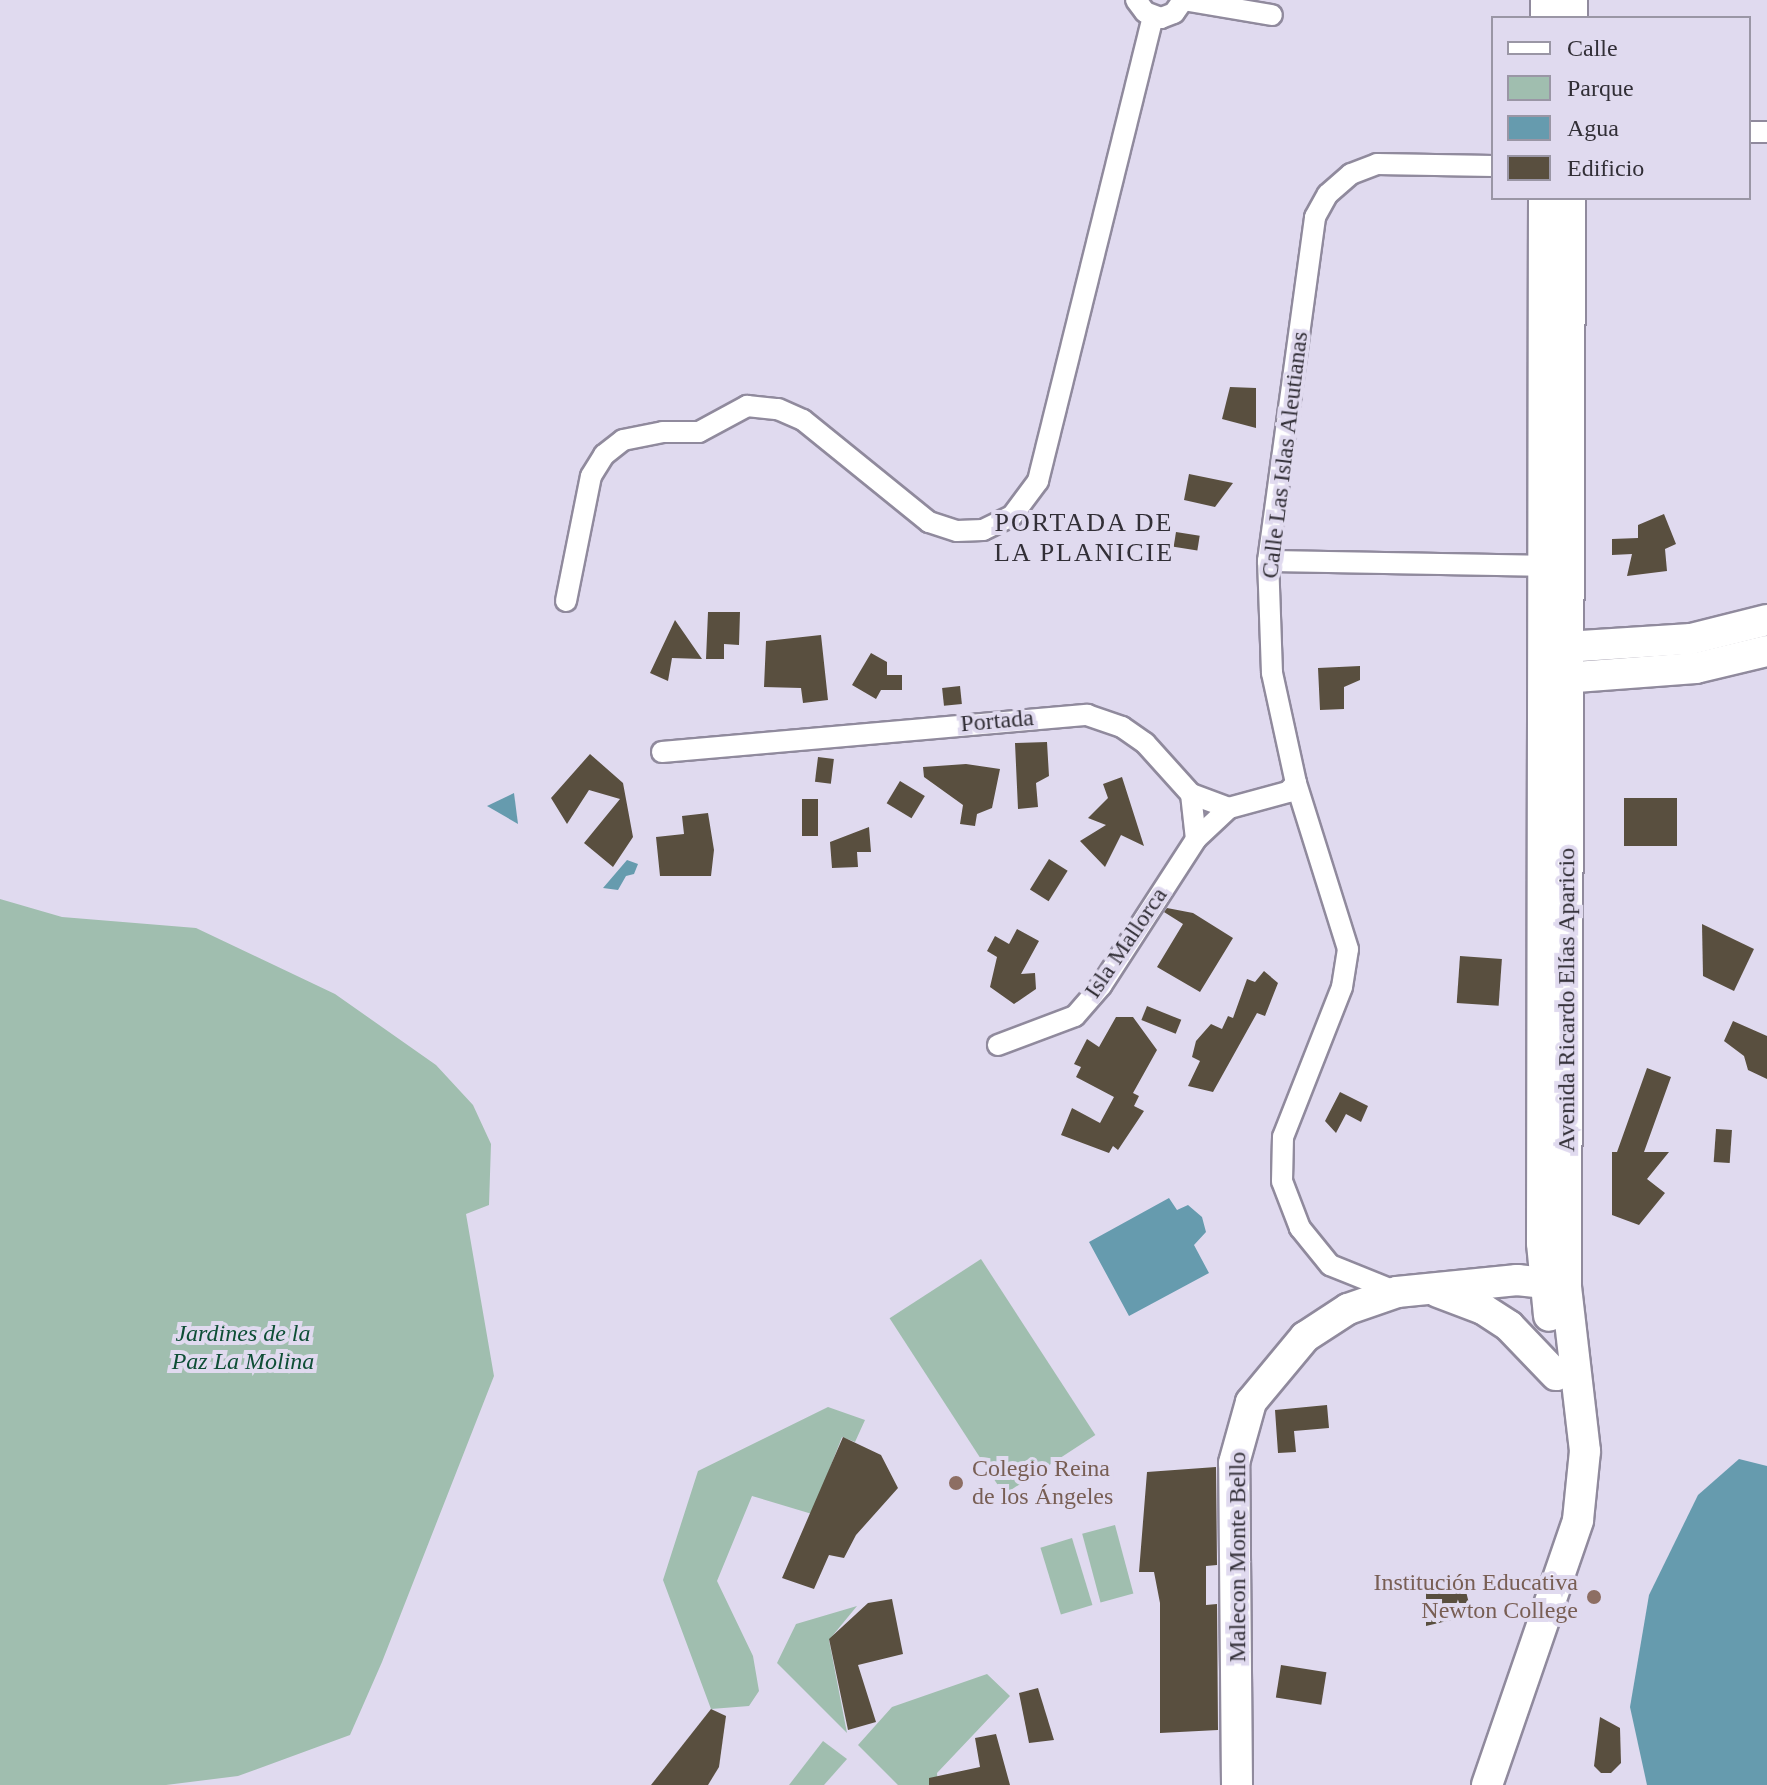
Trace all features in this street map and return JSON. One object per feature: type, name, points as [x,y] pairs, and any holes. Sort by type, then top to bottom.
[{"type":"street","points":[[1136,0],[1153,17],[1168,16],[1183,0],[1272,15]]},
{"type":"street","points":[[566,601],[591,476],[604,455],[623,440],[663,432],[699,432],[747,406],[778,409],[803,420],[929,522],[957,531],[983,530],[1012,516],[1038,481],[1153,17]]},
{"type":"street","name":"Calle Las Islas Aleutianas","points":[[1410,1290],[1357,1280],[1330,1265],[1300,1228],[1282,1181],[1283,1137],[1342,987],[1348,949],[1296,783],[1272,673],[1268,561],[1315,217],[1328,194],[1351,174],[1377,164],[1491,166]]},
{"type":"street","name":"Avenida Ricardo Elías Aparicio","points":[[1544,200],[1543,566],[1556,648]]},
{"type":"street","name":"Avenida Ricardo Elías Aparicio","points":[[1473,1785],[1559,1520],[1565,1452],[1549,1295],[1554,1194],[1556,648],[1570,200]]},
{"type":"street","points":[[1268,561],[1543,566]]},
{"type":"street","points":[[1556,648],[1691,639],[1767,620]]},
{"type":"street","points":[[1556,679],[1696,668],[1767,651]]},
{"type":"street","name":"Portada","points":[[662,752],[1087,715],[1122,727],[1145,743],[1191,794],[1229,808]]},
{"type":"street","points":[[1229,808],[1288,792],[1296,783]]},
{"type":"street","points":[[1191,794],[1196,839]]},
{"type":"street","name":"Isla Mallorca","points":[[998,1045],[1075,1016],[1101,986],[1196,839],[1229,808]]},
{"type":"street","name":"Avenida Ricardo Elías Aparicio","points":[[1487,1785],[1578,1520],[1585,1451],[1549,1295],[1530,1271],[1542,1243],[1554,1194]]},
{"type":"street","points":[[1410,1290],[1454,1296],[1509,1326],[1556,1375]]},
{"type":"street","name":"Malecon Monte Bello","points":[[1237,1785],[1234,1463],[1239,1433],[1251,1402],[1305,1337],[1348,1309],[1410,1290],[1549,1295]]},
{"type":"street","points":[[1509,1326],[1549,1295]]},
{"type":"green space","name":"Jardines de la Paz La Molina","points":[[0,899],[62,917],[196,928],[335,994],[436,1065],[473,1105],[491,1144],[489,1205],[466,1214],[494,1376],[382,1662],[350,1735],[238,1776],[166,1785],[0,1785]]},
{"type":"green space","points":[[981,1259],[1095,1435],[1004,1494],[890,1318]]},
{"type":"green space","points":[[828,1407],[865,1420],[855,1442],[842,1437],[812,1514],[752,1496],[717,1581],[753,1656],[759,1691],[749,1706],[711,1709],[663,1580],[698,1471]]},
{"type":"green space","points":[[1115,1525],[1133,1594],[1101,1602],[1082,1534]]},
{"type":"green space","points":[[1072,1538],[1092,1605],[1061,1615],[1040,1548]]},
{"type":"green space","points":[[857,1606],[829,1640],[847,1733],[777,1663],[796,1624]]},
{"type":"green space","points":[[987,1674],[1010,1696],[937,1773],[938,1785],[898,1785],[858,1745],[892,1707]]},
{"type":"green space","points":[[823,1741],[847,1759],[824,1785],[789,1785]]},
{"type":"water","points":[[514,793],[518,824],[487,806]]},
{"type":"water","points":[[627,860],[638,864],[634,874],[626,876],[618,890],[603,888]]},
{"type":"water","points":[[1169,1198],[1177,1210],[1188,1205],[1202,1217],[1206,1232],[1194,1245],[1209,1273],[1129,1316],[1089,1242]]},
{"type":"water","points":[[1739,1459],[1767,1466],[1767,1785],[1647,1785],[1630,1707],[1649,1595],[1698,1495]]},
{"type":"building","points":[[1230,387],[1256,388],[1256,428],[1222,419]]},
{"type":"building","points":[[1189,474],[1233,483],[1215,507],[1184,500]]},
{"type":"building","points":[[1664,514],[1676,544],[1665,549],[1667,571],[1627,576],[1632,554],[1612,555],[1612,539],[1638,538],[1638,525]]},
{"type":"building","points":[[1176,532],[1200,536],[1197,551],[1174,547]]},
{"type":"building","points":[[708,612],[740,612],[739,645],[724,644],[724,659],[706,659]]},
{"type":"building","points":[[675,620],[702,659],[672,658],[668,681],[650,673]]},
{"type":"building","points":[[821,635],[828,700],[803,703],[801,688],[764,687],[766,641]]},
{"type":"building","points":[[871,653],[887,662],[887,675],[902,675],[902,690],[881,690],[876,699],[852,685]]},
{"type":"building","points":[[1360,666],[1360,680],[1344,687],[1344,709],[1320,710],[1318,668]]},
{"type":"building","points":[[960,686],[962,704],[944,706],[942,688]]},
{"type":"building","points":[[1047,742],[1049,776],[1036,783],[1038,807],[1018,809],[1015,743]]},
{"type":"building","points":[[590,754],[623,783],[633,837],[613,867],[584,843],[620,799],[589,790],[567,824],[551,798]]},
{"type":"building","points":[[818,757],[834,759],[831,784],[815,782]]},
{"type":"building","points":[[966,764],[1000,769],[992,808],[977,814],[975,826],[960,824],[963,805],[924,777],[923,767]]},
{"type":"building","points":[[1122,777],[1144,846],[1121,835],[1105,867],[1080,841],[1106,825],[1088,818],[1108,798],[1103,784]]},
{"type":"building","points":[[900,781],[925,796],[911,818],[887,803]]},
{"type":"building","points":[[1624,798],[1677,798],[1677,846],[1624,846]]},
{"type":"building","points":[[802,799],[818,799],[818,836],[802,836]]},
{"type":"building","points":[[708,813],[714,850],[711,876],[660,876],[656,837],[684,834],[682,816]]},
{"type":"building","points":[[869,827],[871,852],[857,852],[858,867],[832,868],[830,842]]},
{"type":"building","points":[[1049,859],[1068,871],[1049,901],[1030,890]]},
{"type":"building","points":[[1167,908],[1193,913],[1233,938],[1200,992],[1157,967],[1183,924],[1164,912]]},
{"type":"building","points":[[1702,924],[1754,949],[1734,991],[1703,976]]},
{"type":"building","points":[[1017,929],[1039,941],[1021,974],[1035,973],[1036,989],[1014,1004],[990,987],[997,957],[987,951],[995,936],[1009,944]]},
{"type":"building","points":[[1460,956],[1502,959],[1499,1006],[1457,1003]]},
{"type":"building","points":[[1264,971],[1278,983],[1265,1016],[1257,1013],[1213,1092],[1188,1086],[1200,1061],[1192,1057],[1196,1041],[1211,1024],[1222,1029],[1228,1016],[1233,1018],[1247,979],[1255,982]]},
{"type":"building","points":[[1147,1006],[1181,1020],[1176,1034],[1141,1020]]},
{"type":"building","points":[[1116,1017],[1133,1017],[1157,1050],[1133,1093],[1139,1096],[1134,1106],[1144,1111],[1118,1150],[1113,1146],[1109,1153],[1061,1135],[1072,1108],[1100,1123],[1114,1097],[1076,1077],[1081,1067],[1074,1064],[1087,1039],[1099,1047]]},
{"type":"building","points":[[1733,1021],[1767,1036],[1767,1079],[1748,1070],[1744,1056],[1724,1041]]},
{"type":"building","points":[[1647,1068],[1671,1077],[1644,1152],[1669,1152],[1647,1179],[1665,1193],[1639,1225],[1612,1215],[1612,1152],[1617,1152]]},
{"type":"building","points":[[1340,1092],[1368,1106],[1361,1122],[1346,1114],[1336,1133],[1325,1121]]},
{"type":"building","points":[[1716,1129],[1732,1130],[1730,1163],[1714,1162]]},
{"type":"building","points":[[1327,1405],[1329,1428],[1294,1431],[1296,1452],[1278,1453],[1275,1410]]},
{"type":"building","points":[[843,1437],[881,1455],[898,1488],[856,1535],[844,1558],[829,1555],[814,1589],[782,1578]]},
{"type":"building","points":[[1216,1467],[1217,1565],[1206,1566],[1206,1605],[1217,1604],[1218,1730],[1160,1733],[1160,1603],[1154,1572],[1139,1572],[1147,1472]]},
{"type":"building","points":[[1462,1576],[1472,1615],[1426,1626],[1426,1586]]},
{"type":"building","points":[[892,1599],[903,1654],[858,1665],[876,1722],[848,1730],[829,1639],[868,1603]]},
{"type":"building","points":[[1281,1665],[1326,1672],[1321,1705],[1276,1698]]},
{"type":"building","points":[[1038,1688],[1054,1740],[1029,1743],[1019,1693]]},
{"type":"building","points":[[711,1709],[726,1716],[719,1767],[708,1785],[651,1785]]},
{"type":"building","points":[[1600,1717],[1620,1728],[1621,1763],[1611,1773],[1601,1773],[1594,1766]]},
{"type":"building","points":[[996,1734],[1010,1785],[929,1785],[929,1778],[980,1767],[975,1738]]},
{"type":"place","name":"Colegio Reina de los Ángeles","points":[[956,1483]]},
{"type":"place","name":"Institución Educativa Newton College","points":[[1594,1597]]},
{"type":"district","name":"PORTADA DE LA PLANICIE","points":[[1084,538]]}]
